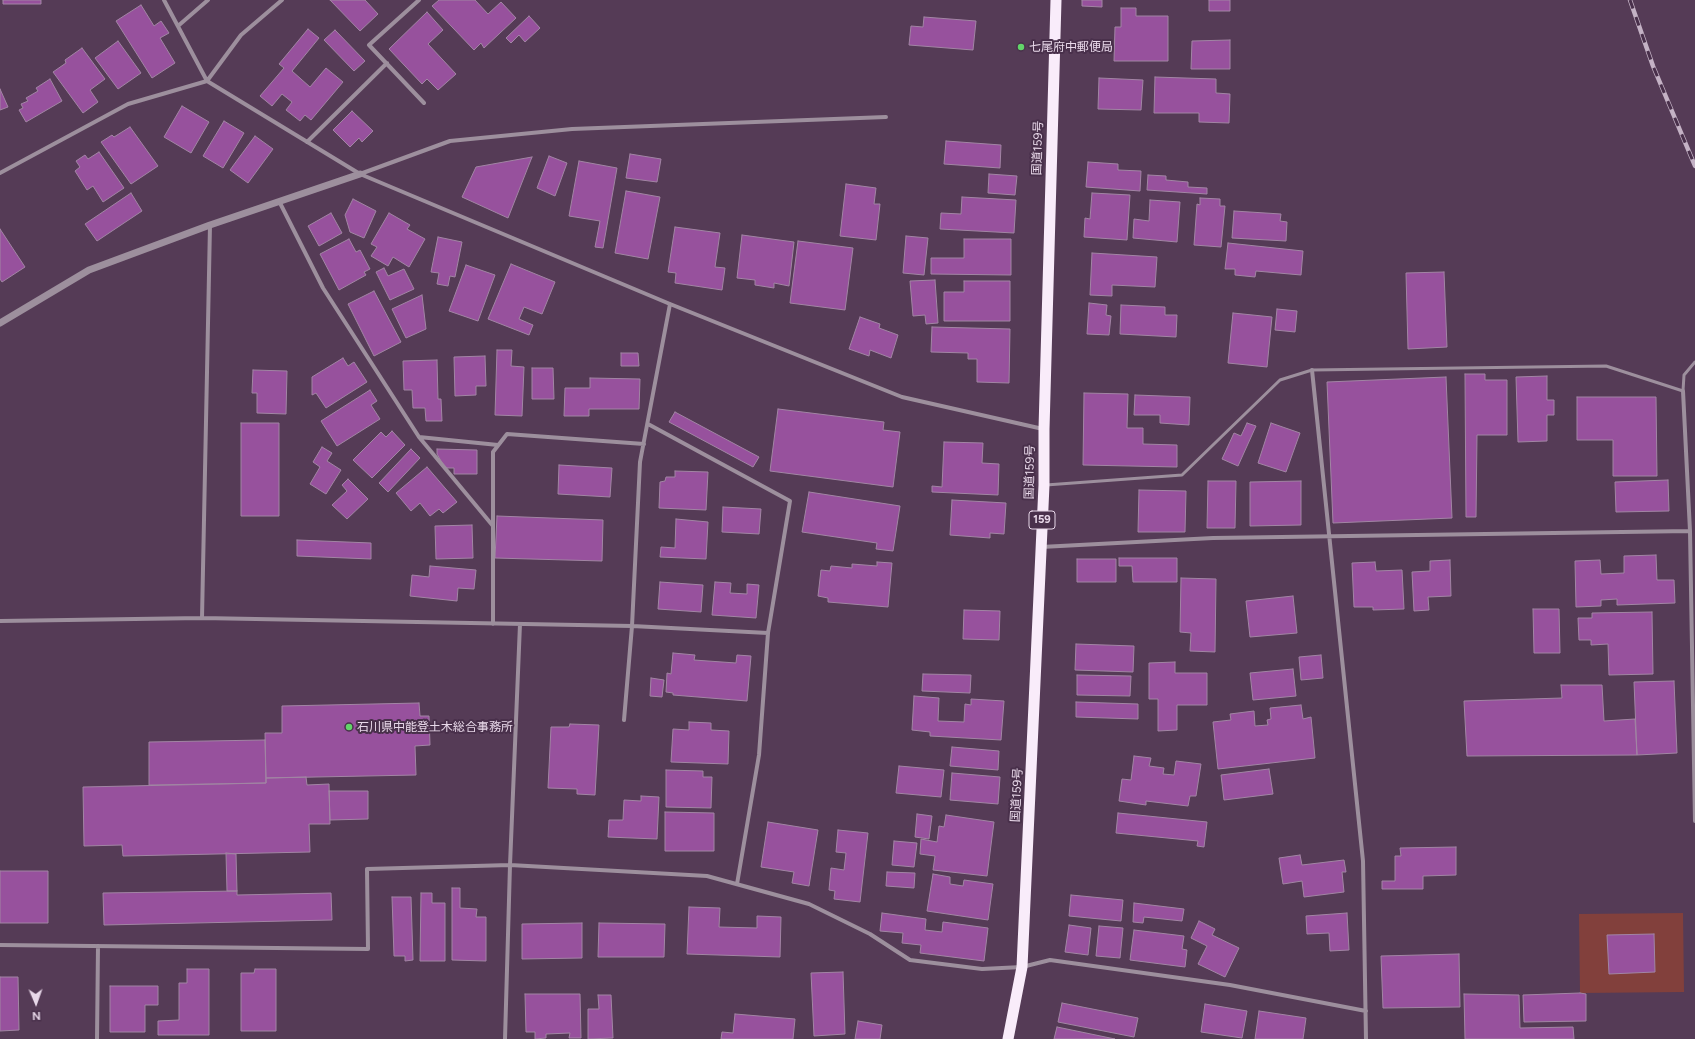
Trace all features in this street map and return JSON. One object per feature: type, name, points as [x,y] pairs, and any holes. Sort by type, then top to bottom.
[{"type":"highway","name":"国道159号","points":[[1008,1039],[1022,967],[1044,485],[1044,429],[1056,0]]},
{"type":"street","points":[[164,0],[207,81],[360,174],[670,304],[902,397],[1044,429]]},
{"type":"street","points":[[178,26],[208,0]]},
{"type":"street","points":[[0,173],[128,104],[207,81],[241,35],[282,0]]},
{"type":"street","points":[[419,0],[370,45],[424,103]]},
{"type":"street","points":[[307,142],[387,63]]},
{"type":"street","points":[[0,323],[89,270],[210,225],[360,174],[450,141],[572,129],[886,117]]},
{"type":"street","points":[[280,201],[323,288],[419,437],[493,526]]},
{"type":"street","points":[[202,618],[210,225]]},
{"type":"street","points":[[624,720],[632,626],[640,462],[670,304]]},
{"type":"street","points":[[1312,370],[1328,536],[1363,860],[1366,1039]]},
{"type":"street","points":[[1683,391],[1690,531],[1695,821]]},
{"type":"street","points":[[648,424],[790,501],[768,633],[759,755],[737,884]]},
{"type":"street","points":[[493,624],[493,452],[508,434],[644,444]]},
{"type":"street","points":[[419,437],[498,446]]},
{"type":"street","points":[[1041,547],[1213,538],[1690,531]]},
{"type":"street","points":[[0,621],[202,618],[632,626],[768,633]]},
{"type":"street","points":[[505,1039],[510,865],[520,624]]},
{"type":"street","points":[[0,945],[368,950],[367,869],[510,865],[707,876],[809,904],[870,934],[910,960],[982,969],[1022,967],[1050,960],[1230,985],[1366,1010]]},
{"type":"street","points":[[98,946],[98,1039]]},
{"type":"lane","points":[[1044,485],[1182,475],[1280,380],[1312,370],[1606,366],[1683,391],[1684,375],[1695,362]]},
{"type":"shaded area","points":[[1683,913],[1684,992],[1580,993],[1579,914]]},
{"type":"building","points":[[3,0],[41,0],[41,4],[3,4]]},
{"type":"building","points":[[330,0],[365,0],[378,14],[360,31]]},
{"type":"building","points":[[439,0],[475,0],[488,14],[501,2],[516,18],[484,48],[481,43],[474,50],[432,6]]},
{"type":"building","points":[[1082,0],[1102,0],[1102,7],[1082,6]]},
{"type":"building","points":[[1209,0],[1230,0],[1230,11],[1209,11]]},
{"type":"building","points":[[141,5],[154,26],[161,21],[169,33],[160,38],[175,63],[152,78],[116,21]]},
{"type":"building","points":[[1121,8],[1136,8],[1136,16],[1168,16],[1168,61],[1114,61],[1115,27],[1121,27]]},
{"type":"building","points":[[427,12],[443,30],[428,44],[456,74],[438,90],[427,79],[422,84],[389,49]]},
{"type":"building","points":[[529,16],[540,28],[525,42],[519,35],[511,43],[506,38]]},
{"type":"building","points":[[924,17],[976,21],[973,50],[909,45],[911,26],[923,27]]},
{"type":"building","points":[[308,29],[319,38],[292,71],[310,87],[326,68],[343,82],[311,120],[305,115],[300,121],[286,110],[292,102],[282,94],[272,106],[260,96],[284,68],[279,64]]},
{"type":"building","points":[[335,30],[365,61],[354,71],[324,40]]},
{"type":"building","points":[[1230,40],[1230,69],[1191,69],[1192,41]]},
{"type":"building","points":[[118,41],[141,73],[118,89],[95,58]]},
{"type":"building","points":[[82,48],[105,79],[90,90],[98,102],[83,113],[53,72],[66,63],[65,60]]},
{"type":"building","points":[[1155,77],[1216,79],[1216,93],[1230,94],[1229,123],[1199,122],[1199,113],[1154,113]]},
{"type":"building","points":[[1099,78],[1143,80],[1141,110],[1098,109]]},
{"type":"building","points":[[50,79],[62,101],[26,122],[19,110],[23,108],[21,104],[28,101],[26,98],[38,91],[36,88]]},
{"type":"building","points":[[0,89],[8,107],[0,110]]},
{"type":"building","points":[[182,106],[209,122],[191,153],[164,137]]},
{"type":"building","points":[[352,111],[373,131],[362,142],[359,138],[350,147],[333,130]]},
{"type":"building","points":[[224,121],[244,133],[223,168],[203,156]]},
{"type":"building","points":[[130,127],[158,166],[131,184],[101,142],[112,135],[114,137]]},
{"type":"building","points":[[255,136],[273,149],[248,183],[230,170]]},
{"type":"building","points":[[946,141],[1001,145],[1000,168],[944,164]]},
{"type":"building","points":[[99,152],[124,188],[103,202],[93,186],[87,190],[75,171],[80,167],[76,161],[85,155],[88,159]]},
{"type":"building","points":[[630,154],[661,159],[657,182],[626,178]]},
{"type":"building","points":[[549,156],[567,163],[555,196],[537,188]]},
{"type":"building","points":[[532,157],[508,218],[462,197],[476,167]]},
{"type":"building","points":[[579,161],[617,168],[603,248],[595,247],[600,221],[569,216]]},
{"type":"building","points":[[1088,162],[1118,164],[1118,170],[1141,171],[1140,191],[1086,187]]},
{"type":"building","points":[[989,174],[1017,176],[1015,195],[988,193]]},
{"type":"building","points":[[1148,175],[1166,176],[1166,180],[1188,182],[1188,187],[1207,188],[1207,194],[1147,190]]},
{"type":"building","points":[[846,184],[876,188],[874,204],[880,204],[876,240],[840,236]]},
{"type":"building","points":[[626,191],[660,197],[648,259],[615,253]]},
{"type":"building","points":[[131,193],[142,211],[97,241],[85,224]]},
{"type":"building","points":[[1092,193],[1130,195],[1127,240],[1084,237],[1085,218],[1090,219]]},
{"type":"building","points":[[962,197],[1016,200],[1014,233],[940,229],[941,213],[961,214]]},
{"type":"building","points":[[1200,198],[1220,199],[1220,206],[1225,206],[1221,247],[1194,245],[1197,204],[1200,205]]},
{"type":"building","points":[[353,199],[376,211],[364,238],[350,232],[345,215]]},
{"type":"building","points":[[1150,200],[1180,202],[1177,242],[1133,238],[1134,219],[1149,221]]},
{"type":"building","points":[[1234,211],[1281,214],[1280,221],[1287,222],[1286,241],[1232,238]]},
{"type":"building","points":[[331,213],[342,233],[319,246],[308,226]]},
{"type":"building","points":[[389,213],[410,225],[407,229],[425,239],[409,267],[393,257],[388,266],[371,256],[377,247],[371,244]]},
{"type":"building","points":[[675,227],[720,233],[715,267],[725,268],[722,290],[675,283],[676,273],[668,272]]},
{"type":"building","points":[[0,229],[25,267],[2,282],[0,279]]},
{"type":"building","points":[[742,235],[794,242],[789,286],[774,283],[774,288],[755,285],[755,280],[737,278]]},
{"type":"building","points":[[906,236],[928,238],[924,275],[903,273]]},
{"type":"building","points":[[438,237],[462,242],[455,277],[450,276],[448,286],[437,284],[439,273],[431,272]]},
{"type":"building","points":[[349,239],[356,252],[360,250],[370,269],[364,272],[366,275],[339,290],[320,254]]},
{"type":"building","points":[[964,239],[1011,239],[1011,275],[931,274],[931,258],[964,258]]},
{"type":"building","points":[[798,241],[853,248],[845,310],[790,303]]},
{"type":"building","points":[[1228,243],[1303,251],[1301,275],[1256,271],[1255,277],[1235,275],[1235,269],[1225,269]]},
{"type":"building","points":[[1092,253],[1157,257],[1155,287],[1112,285],[1112,296],[1090,295]]},
{"type":"building","points":[[511,264],[555,282],[542,314],[524,307],[519,319],[533,325],[529,335],[488,319]]},
{"type":"building","points":[[466,265],[495,275],[478,321],[449,311]]},
{"type":"building","points":[[384,268],[388,276],[404,269],[414,289],[390,300],[376,272]]},
{"type":"building","points":[[1444,272],[1447,347],[1408,349],[1406,273]]},
{"type":"building","points":[[935,280],[938,323],[926,324],[925,315],[913,316],[910,281]]},
{"type":"building","points":[[964,281],[1010,281],[1010,321],[944,321],[944,292],[964,292]]},
{"type":"building","points":[[374,291],[401,342],[374,356],[348,304]]},
{"type":"building","points":[[422,295],[426,329],[406,338],[392,309]]},
{"type":"building","points":[[1089,303],[1107,305],[1106,315],[1111,316],[1109,335],[1087,334]]},
{"type":"building","points":[[1121,305],[1165,307],[1165,315],[1177,315],[1176,337],[1120,334]]},
{"type":"building","points":[[1277,309],[1297,311],[1295,332],[1275,330]]},
{"type":"building","points":[[1233,313],[1272,317],[1267,367],[1228,363]]},
{"type":"building","points":[[860,317],[880,324],[879,328],[898,335],[891,358],[870,350],[869,356],[849,349]]},
{"type":"building","points":[[932,327],[1010,329],[1009,383],[977,382],[977,359],[968,359],[968,353],[931,352]]},
{"type":"building","points":[[497,350],[512,350],[511,366],[524,367],[522,416],[495,415]]},
{"type":"building","points":[[621,353],[638,353],[639,366],[621,366]]},
{"type":"building","points":[[485,356],[486,386],[476,386],[476,395],[455,396],[454,357]]},
{"type":"building","points":[[343,358],[348,366],[354,362],[367,382],[326,408],[316,393],[312,395],[312,377]]},
{"type":"building","points":[[437,360],[438,399],[441,399],[442,421],[426,421],[425,408],[413,408],[412,390],[404,390],[403,361]]},
{"type":"building","points":[[532,368],[553,368],[554,399],[532,399]]},
{"type":"building","points":[[253,370],[287,371],[286,414],[257,413],[257,393],[252,393]]},
{"type":"building","points":[[1465,374],[1485,374],[1485,380],[1507,380],[1507,435],[1477,435],[1476,517],[1466,517]]},
{"type":"building","points":[[1547,376],[1547,400],[1554,400],[1554,415],[1547,415],[1547,441],[1518,442],[1516,377]]},
{"type":"building","points":[[1446,377],[1452,518],[1333,523],[1327,382]]},
{"type":"building","points":[[590,378],[640,379],[639,409],[589,409],[589,416],[564,416],[565,388],[590,388]]},
{"type":"building","points":[[370,390],[377,401],[371,405],[380,419],[337,446],[321,421]]},
{"type":"building","points":[[1084,393],[1128,394],[1127,428],[1143,428],[1143,444],[1177,445],[1177,467],[1083,465]]},
{"type":"building","points":[[1135,395],[1190,397],[1189,425],[1160,423],[1160,415],[1134,415]]},
{"type":"building","points":[[1577,397],[1656,397],[1657,476],[1613,476],[1613,440],[1577,440]]},
{"type":"building","points":[[778,409],[884,422],[883,430],[900,432],[893,487],[770,471]]},
{"type":"building","points":[[675,412],[759,457],[753,467],[669,422]]},
{"type":"building","points":[[241,423],[279,423],[279,516],[241,516]]},
{"type":"building","points":[[1247,423],[1256,426],[1238,466],[1222,459],[1234,433],[1241,436]]},
{"type":"building","points":[[1271,423],[1300,433],[1286,472],[1258,463]]},
{"type":"building","points":[[392,431],[405,445],[372,478],[353,460],[381,432],[386,437]]},
{"type":"building","points":[[944,442],[983,443],[982,463],[999,464],[998,495],[932,492],[932,486],[942,487]]},
{"type":"building","points":[[322,447],[332,453],[327,461],[341,470],[326,494],[310,484],[320,467],[313,462]]},
{"type":"building","points":[[411,449],[420,458],[388,492],[379,483]]},
{"type":"building","points":[[437,449],[477,450],[477,474],[454,474],[454,468],[445,468],[437,454]]},
{"type":"building","points":[[559,465],[612,468],[610,497],[558,494]]},
{"type":"building","points":[[427,467],[457,502],[443,513],[439,509],[430,516],[420,503],[411,511],[396,493]]},
{"type":"building","points":[[675,471],[708,472],[706,510],[659,508],[660,482],[665,481],[666,477],[675,477]]},
{"type":"building","points":[[348,479],[368,499],[347,519],[332,505],[347,491],[342,485]]},
{"type":"building","points":[[1668,480],[1669,511],[1616,512],[1615,482]]},
{"type":"building","points":[[1208,481],[1236,481],[1235,528],[1207,528]]},
{"type":"building","points":[[1301,481],[1301,525],[1250,526],[1250,482]]},
{"type":"building","points":[[1139,490],[1186,491],[1185,532],[1138,532]]},
{"type":"building","points":[[809,492],[900,506],[893,551],[876,549],[877,543],[802,532]]},
{"type":"building","points":[[952,500],[1006,503],[1004,534],[990,533],[990,538],[950,535]]},
{"type":"building","points":[[723,507],[761,509],[759,534],[722,532]]},
{"type":"building","points":[[497,516],[603,520],[602,561],[495,558]]},
{"type":"building","points":[[676,519],[708,522],[706,559],[660,557],[661,547],[675,548]]},
{"type":"building","points":[[472,525],[473,558],[436,559],[435,526]]},
{"type":"building","points":[[297,540],[371,543],[371,559],[297,556]]},
{"type":"building","points":[[1656,555],[1657,580],[1674,580],[1675,603],[1617,605],[1617,599],[1601,600],[1601,606],[1576,607],[1575,561],[1600,560],[1601,574],[1624,573],[1624,556]]},
{"type":"building","points":[[1119,558],[1177,558],[1177,582],[1133,582],[1132,566],[1119,566]]},
{"type":"building","points":[[1077,559],[1116,559],[1116,582],[1077,582]]},
{"type":"building","points":[[1450,560],[1451,596],[1428,597],[1429,610],[1414,611],[1412,572],[1430,571],[1430,561]]},
{"type":"building","points":[[877,562],[892,563],[888,607],[828,602],[828,598],[818,596],[821,570],[830,571],[831,566],[852,568],[852,564],[877,566]]},
{"type":"building","points":[[1375,562],[1376,571],[1402,570],[1404,609],[1373,610],[1373,607],[1354,607],[1352,563]]},
{"type":"building","points":[[430,566],[476,570],[474,589],[458,588],[457,601],[410,596],[412,575],[429,577]]},
{"type":"building","points":[[1181,578],[1216,579],[1215,652],[1190,651],[1191,633],[1180,632]]},
{"type":"building","points":[[660,582],[703,585],[701,612],[658,609]]},
{"type":"building","points":[[715,582],[731,583],[730,593],[747,594],[747,584],[759,585],[756,618],[712,615]]},
{"type":"building","points":[[1293,596],[1297,633],[1250,637],[1246,601]]},
{"type":"building","points":[[1533,609],[1559,609],[1560,653],[1534,653]]},
{"type":"building","points":[[964,610],[1000,611],[999,640],[963,639]]},
{"type":"building","points":[[1652,612],[1653,674],[1609,675],[1608,644],[1591,645],[1591,640],[1579,640],[1578,618],[1592,618],[1592,613]]},
{"type":"building","points":[[1076,644],[1134,646],[1133,672],[1075,670]]},
{"type":"building","points":[[673,653],[695,655],[694,660],[736,663],[737,655],[751,656],[747,701],[673,695],[673,693],[666,692],[667,673],[671,674]]},
{"type":"building","points":[[1321,655],[1323,678],[1301,680],[1299,657]]},
{"type":"building","points":[[1175,662],[1175,673],[1207,673],[1207,705],[1177,705],[1177,730],[1158,731],[1158,699],[1149,699],[1149,663]]},
{"type":"building","points":[[1293,669],[1296,696],[1253,700],[1250,673]]},
{"type":"building","points":[[923,674],[971,675],[970,693],[922,691]]},
{"type":"building","points":[[1077,675],[1131,676],[1130,696],[1077,695]]},
{"type":"building","points":[[651,678],[664,680],[662,697],[650,696]]},
{"type":"building","points":[[1674,681],[1677,753],[1637,755],[1634,682]]},
{"type":"building","points":[[1561,685],[1602,685],[1604,721],[1635,719],[1637,755],[1467,756],[1464,701],[1562,698]]},
{"type":"building","points":[[914,696],[939,698],[938,721],[964,722],[965,704],[971,705],[971,699],[1004,701],[1001,740],[930,736],[930,732],[912,730]]},
{"type":"building","points":[[1076,702],[1138,704],[1138,719],[1076,717]]},
{"type":"building","points":[[419,703],[420,716],[429,716],[430,745],[415,746],[416,775],[266,778],[265,733],[282,733],[282,706]]},
{"type":"building","points":[[1301,705],[1303,719],[1311,717],[1315,758],[1218,769],[1213,722],[1231,720],[1230,714],[1254,711],[1255,726],[1268,725],[1267,720],[1271,719],[1270,708]]},
{"type":"building","points":[[689,722],[711,723],[711,730],[729,731],[728,764],[671,762],[673,729],[689,730]]},
{"type":"building","points":[[570,724],[599,725],[595,795],[577,794],[577,789],[548,788],[551,727],[569,727]]},
{"type":"building","points":[[265,740],[266,783],[149,785],[149,742]]},
{"type":"building","points":[[952,747],[999,751],[998,770],[950,766]]},
{"type":"building","points":[[1134,756],[1151,758],[1149,766],[1164,768],[1163,774],[1174,775],[1176,761],[1201,764],[1196,796],[1190,796],[1188,806],[1146,801],[1146,805],[1119,801],[1122,779],[1131,780]]},
{"type":"building","points":[[899,766],[944,770],[941,797],[896,793]]},
{"type":"building","points":[[1269,769],[1273,794],[1224,800],[1221,775]]},
{"type":"building","points":[[666,770],[703,771],[703,777],[712,777],[711,808],[666,807]]},
{"type":"building","points":[[952,773],[1000,777],[998,804],[950,800]]},
{"type":"building","points":[[306,777],[307,785],[329,784],[330,824],[309,824],[310,852],[123,856],[122,845],[84,846],[83,787],[266,783],[266,778]]},
{"type":"building","points":[[329,791],[368,791],[368,819],[330,820]]},
{"type":"building","points":[[641,796],[659,797],[657,839],[608,837],[609,820],[623,820],[624,800],[641,801]]},
{"type":"building","points":[[665,812],[714,813],[714,851],[665,851]]},
{"type":"building","points":[[1118,813],[1207,822],[1204,847],[1197,846],[1198,841],[1116,833]]},
{"type":"building","points":[[917,814],[932,816],[929,839],[915,837]]},
{"type":"building","points":[[946,815],[994,822],[987,876],[933,870],[935,856],[920,854],[921,839],[937,842],[939,826],[944,827]]},
{"type":"building","points":[[768,822],[818,830],[809,886],[792,883],[794,872],[761,867]]},
{"type":"building","points":[[838,830],[868,833],[860,902],[834,899],[835,891],[829,890],[831,868],[844,870],[846,853],[836,852]]},
{"type":"building","points":[[894,841],[917,843],[914,867],[892,865]]},
{"type":"building","points":[[1456,847],[1456,875],[1423,876],[1423,889],[1382,889],[1382,881],[1395,881],[1395,856],[1401,856],[1400,848]]},
{"type":"building","points":[[226,853],[236,854],[237,891],[227,891]]},
{"type":"building","points":[[1300,855],[1302,865],[1344,860],[1346,872],[1342,872],[1344,892],[1304,897],[1302,881],[1283,884],[1279,858]]},
{"type":"building","points":[[0,871],[48,871],[48,923],[0,923]]},
{"type":"building","points":[[887,872],[915,873],[914,888],[886,886]]},
{"type":"building","points":[[933,874],[950,877],[950,884],[963,886],[964,880],[993,884],[988,920],[927,911]]},
{"type":"building","points":[[452,888],[460,888],[460,908],[477,909],[476,917],[486,917],[486,961],[452,960]]},
{"type":"building","points":[[237,891],[237,895],[331,893],[332,920],[104,925],[103,893]]},
{"type":"building","points":[[421,893],[432,893],[432,903],[445,903],[445,961],[420,961]]},
{"type":"building","points":[[1071,895],[1123,900],[1121,921],[1069,916]]},
{"type":"building","points":[[392,897],[411,897],[413,960],[405,961],[405,956],[394,956]]},
{"type":"building","points":[[1134,903],[1184,909],[1182,921],[1144,917],[1143,923],[1133,922]]},
{"type":"building","points":[[689,907],[720,908],[719,927],[757,928],[757,916],[781,917],[780,957],[687,954]]},
{"type":"building","points":[[882,913],[926,919],[925,930],[942,932],[943,922],[988,928],[984,961],[920,953],[921,945],[902,943],[903,933],[880,931]]},
{"type":"building","points":[[1347,913],[1349,950],[1330,951],[1329,933],[1307,934],[1306,916]]},
{"type":"building","points":[[1199,921],[1215,929],[1212,935],[1239,948],[1225,977],[1198,964],[1207,946],[1191,938]]},
{"type":"building","points":[[582,923],[582,958],[522,959],[522,924]]},
{"type":"building","points":[[599,923],[665,924],[664,957],[598,957]]},
{"type":"building","points":[[1069,925],[1091,928],[1088,955],[1065,952]]},
{"type":"building","points":[[1099,926],[1123,928],[1120,958],[1096,956]]},
{"type":"building","points":[[1134,930],[1184,936],[1182,949],[1187,950],[1185,967],[1130,960]]},
{"type":"building","points":[[1654,934],[1655,972],[1609,974],[1607,935]]},
{"type":"building","points":[[1459,954],[1460,1007],[1383,1008],[1381,956]]},
{"type":"building","points":[[187,969],[209,969],[209,1035],[158,1035],[158,1021],[179,1020],[179,983],[187,983]]},
{"type":"building","points":[[255,969],[276,969],[276,1031],[241,1031],[241,973],[254,973]]},
{"type":"building","points":[[843,972],[845,1034],[814,1036],[811,973]]},
{"type":"building","points":[[0,977],[18,977],[19,1030],[0,1031]]},
{"type":"building","points":[[110,986],[158,986],[158,1005],[145,1005],[145,1032],[110,1032]]},
{"type":"building","points":[[525,994],[580,994],[581,1038],[569,1038],[570,1033],[546,1034],[546,1038],[535,1039],[535,1032],[526,1032]]},
{"type":"building","points":[[1464,994],[1519,995],[1520,1028],[1573,1027],[1574,1039],[1465,1039]]},
{"type":"building","points":[[1586,994],[1586,1021],[1524,1022],[1523,995]]},
{"type":"building","points":[[598,995],[611,995],[613,1038],[588,1039],[588,1009],[599,1009]]},
{"type":"building","points":[[1062,1003],[1138,1018],[1134,1037],[1058,1022]]},
{"type":"building","points":[[1205,1004],[1247,1011],[1242,1038],[1201,1032]]},
{"type":"building","points":[[1259,1011],[1306,1018],[1303,1039],[1255,1039]]},
{"type":"building","points":[[735,1014],[795,1019],[793,1039],[721,1039],[722,1032],[733,1033]]},
{"type":"building","points":[[858,1021],[882,1025],[880,1039],[855,1039]]},
{"type":"building","points":[[1057,1027],[1115,1039],[1054,1039]]},
{"type":"railway","points":[[1630,0],[1653,66],[1695,166]]},
{"type":"place","name":"七尾府中郵便局","points":[[1021,47]]},
{"type":"place","name":"石川県中能登土木総合事務所","points":[[349,727]]}]
